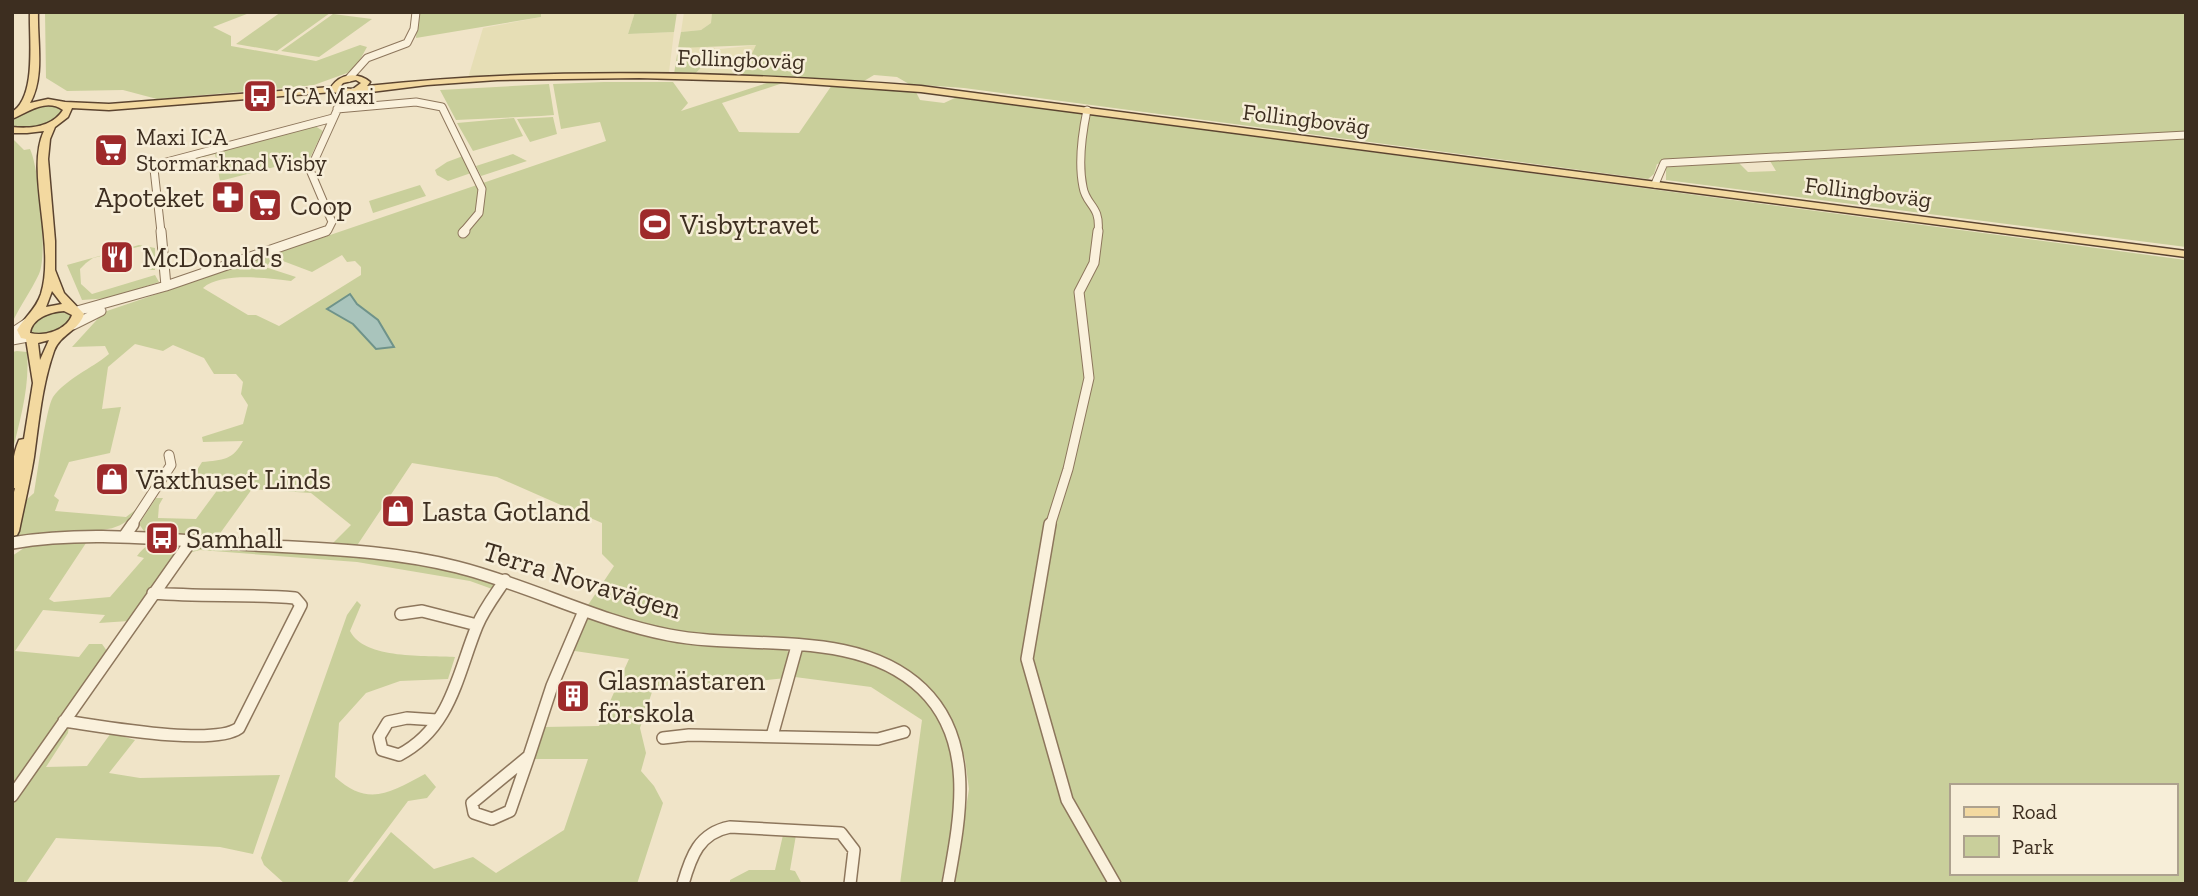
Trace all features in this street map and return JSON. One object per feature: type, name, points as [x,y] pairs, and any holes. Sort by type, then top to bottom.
[{"type":"main road","points":[[15,113],[31,99],[35,86],[32,55],[34,12]]},
{"type":"main road","points":[[15,113],[39,104],[109,107],[289,94],[340,85],[363,76]]},
{"type":"main road","points":[[340,85],[355,91],[363,76]]},
{"type":"main road","name":"Follingboväg","points":[[363,76],[417,85]]},
{"type":"main road","name":"Follingboväg","points":[[355,91],[417,85],[610,76],[787,79],[948,92],[2186,254]]},
{"type":"main road","points":[[35,86],[68,111],[55,122],[44,139],[50,269],[46,297],[23,331],[30,338],[37,388]]},
{"type":"main road","points":[[15,130],[109,107]]},
{"type":"main road","points":[[15,130],[32,142],[43,161]]},
{"type":"main road","points":[[30,338],[60,333],[73,325],[78,317],[59,294],[50,269]]},
{"type":"main road","points":[[32,319],[52,309],[74,309]]},
{"type":"main road","points":[[12,531],[27,460],[37,388],[50,347],[60,333]]},
{"type":"main road","points":[[12,484],[33,409]]},
{"type":"street","points":[[363,76],[366,58],[398,48],[411,40],[416,12]]},
{"type":"street","points":[[73,325],[130,298],[328,230],[332,222],[310,170],[338,107],[340,85]]},
{"type":"street","points":[[338,107],[355,91]]},
{"type":"street","points":[[338,107],[416,102],[442,107],[482,190],[479,213],[463,233]]},
{"type":"street","points":[[1087,110],[1082,131],[1085,144],[1083,191],[1096,207],[1099,223],[1094,263],[1079,292],[1088,378],[1068,469],[1046,538],[1027,659],[1068,800],[1115,884]]},
{"type":"street","points":[[166,286],[162,271],[159,201],[155,187],[156,166],[171,159],[333,118]]},
{"type":"street","points":[[1655,184],[1664,163],[2186,135]]},
{"type":"street","points":[[74,309],[130,298]]},
{"type":"street","points":[[12,332],[32,319]]},
{"type":"street","points":[[12,340],[30,338]]},
{"type":"street","points":[[126,534],[171,465],[169,455]]},
{"type":"street","name":"Terra Novavägen","points":[[12,544],[68,534],[126,534],[392,556],[454,566],[505,580],[584,611],[654,632],[697,640],[797,646],[855,653],[896,668],[923,690],[946,719],[955,736],[962,787],[948,884]]},
{"type":"street","points":[[12,796],[191,541]]},
{"type":"street","points":[[437,720],[406,716],[396,718],[383,729],[380,738],[382,750],[392,755],[410,751],[432,734],[437,720],[449,702],[477,625],[505,580]]},
{"type":"street","points":[[64,720],[153,733],[228,737],[239,728],[301,605],[295,598],[251,594],[197,597],[153,593]]},
{"type":"street","points":[[401,614],[422,611],[477,625]]},
{"type":"street","points":[[529,757],[516,764],[472,803],[474,813],[484,820],[492,820],[510,811],[529,757],[552,685],[584,611]]},
{"type":"street","points":[[772,736],[797,646]]},
{"type":"street","points":[[663,738],[689,735],[878,739],[904,732]]},
{"type":"street","points":[[683,884],[696,846],[713,831],[730,827],[841,833],[854,850],[850,884]]},
{"type":"shaded area","points":[[541,12],[635,12],[628,34],[674,32],[669,72],[468,78],[483,28],[541,17]]},
{"type":"shaded area","points":[[684,12],[712,12],[711,23],[701,30],[681,32]]},
{"type":"shaded area","points":[[701,45],[720,49],[757,45],[742,75],[695,74],[710,58],[677,55],[678,48]]},
{"type":"green space","points":[[45,12],[252,12],[213,27],[231,36],[231,46],[316,61],[360,45],[367,47],[357,65],[347,73],[314,85],[157,99],[123,90],[67,91],[46,78]]},
{"type":"green space","points":[[281,12],[330,13],[277,51],[236,44]]},
{"type":"green space","points":[[418,12],[541,12],[541,17],[416,38]]},
{"type":"green space","points":[[635,12],[677,12],[674,32],[628,34]]},
{"type":"green space","points":[[712,12],[2186,12],[2186,132],[1686,159],[1657,164],[1654,174],[1648,179],[964,88],[909,84],[897,77],[874,75],[864,81],[742,75],[756,45],[678,48],[681,32],[701,30],[711,23]]},
{"type":"green space","points":[[333,14],[372,19],[319,57],[281,51]]},
{"type":"green space","points":[[677,55],[711,57],[695,74],[674,74]]},
{"type":"green space","points":[[673,82],[688,103],[681,111],[770,82],[786,82],[722,103],[739,132],[799,133],[832,85],[916,92],[920,100],[944,103],[957,97],[2186,260],[2186,884],[954,884],[969,789],[965,759],[953,722],[918,677],[869,652],[656,630],[586,608],[614,566],[602,554],[602,523],[497,477],[412,463],[354,550],[328,548],[351,525],[311,493],[252,489],[216,539],[146,534],[139,524],[156,498],[163,498],[159,505],[158,518],[196,519],[227,477],[194,475],[202,462],[227,458],[243,441],[203,442],[202,437],[243,424],[248,405],[241,394],[243,382],[236,374],[214,374],[204,358],[173,345],[163,351],[135,344],[108,367],[102,409],[121,407],[110,453],[69,462],[54,496],[59,500],[55,511],[126,517],[142,505],[134,515],[126,522],[109,529],[22,537],[15,535],[25,501],[34,493],[53,397],[65,384],[109,354],[105,346],[72,347],[104,312],[606,141],[600,122],[561,129],[553,84]],"holes":[[[342,255],[347,262],[355,261],[361,267],[361,275],[279,326],[256,315],[248,315],[203,288],[211,283],[232,278],[291,281],[296,277],[265,267],[275,258],[312,272]]]},
{"type":"green space","points":[[549,84],[554,115],[541,116],[456,120],[440,90]]},
{"type":"green space","points":[[53,104],[64,109],[49,124],[34,128],[12,126],[16,115],[33,107]]},
{"type":"green space","points":[[553,117],[557,134],[530,142],[517,119]]},
{"type":"green space","points":[[514,118],[523,136],[473,151],[457,123]]},
{"type":"green space","points":[[315,126],[323,131],[310,158],[220,181],[215,154],[157,169]]},
{"type":"green space","points":[[12,138],[24,150],[30,149],[33,159],[41,211],[43,249],[39,274],[12,323]]},
{"type":"green space","points":[[2186,138],[2186,247],[1666,180],[1666,167],[1739,163],[1748,172],[1776,171],[1770,161]]},
{"type":"green space","points":[[513,154],[527,161],[481,176],[476,166]]},
{"type":"green space","points":[[463,156],[471,173],[448,181],[437,175],[435,170]]},
{"type":"green space","points":[[420,185],[426,196],[373,213],[369,201]]},
{"type":"green space","points":[[139,245],[155,248],[155,270],[148,270],[147,249],[142,246],[93,258],[80,269],[81,284],[92,294],[155,275],[159,282],[110,298],[82,300],[67,265]]},
{"type":"green space","points":[[59,311],[71,315],[68,324],[45,334],[31,332],[31,324],[41,316]]},
{"type":"green space","points":[[12,352],[27,352],[27,378],[12,453]]},
{"type":"green space","points":[[90,537],[49,599],[54,602],[110,597],[144,558],[137,556],[145,548],[157,543],[173,543],[178,549],[129,621],[99,623],[105,615],[43,610],[15,651],[79,657],[89,644],[102,644],[107,651],[12,789],[12,556],[33,542]]},
{"type":"green space","points":[[203,546],[351,556],[438,566],[498,584],[495,590],[470,581],[357,562],[200,550],[192,552],[162,591],[184,555]]},
{"type":"green space","points":[[357,601],[361,605],[350,631],[368,647],[413,656],[455,657],[448,679],[400,681],[366,693],[339,723],[335,777],[358,792],[369,794],[390,791],[425,774],[436,787],[427,798],[408,801],[346,884],[285,884],[264,865],[261,858],[347,615]]},
{"type":"green space","points":[[589,619],[651,638],[731,648],[786,650],[791,654],[786,678],[652,692],[640,728],[646,753],[641,771],[654,786],[663,803],[637,884],[351,884],[391,832],[434,869],[473,857],[496,873],[564,830],[588,759],[532,759],[544,727],[599,726],[629,659],[568,650],[583,622]]},
{"type":"green space","points":[[808,649],[849,653],[892,674],[920,696],[941,724],[953,758],[956,790],[954,817],[941,884],[900,884],[922,720],[871,687],[795,677],[802,652]]},
{"type":"green space","points":[[69,726],[68,733],[46,767],[87,766],[111,733],[135,740],[109,773],[140,778],[280,775],[253,854],[220,847],[56,838],[25,884],[12,884],[12,802],[61,732]]},
{"type":"green space","points":[[783,835],[796,835],[790,870],[795,871],[802,884],[730,884],[730,880],[749,870],[775,870]]},
{"type":"water","points":[[350,294],[357,304],[378,320],[394,347],[376,349],[353,324],[327,309]]},
{"type":"place","name":"ICA Maxi","points":[[260,96]]},
{"type":"place","name":"Maxi ICA Stormarknad Visby","points":[[111,150]]},
{"type":"place","name":"Apoteket","points":[[228,197]]},
{"type":"place","name":"Coop","points":[[265,205]]},
{"type":"place","name":"Visbytravet","points":[[655,224]]},
{"type":"place","name":"McDonald's","points":[[117,257]]},
{"type":"place","name":"Växthuset Linds","points":[[112,479]]},
{"type":"place","name":"Lasta Gotland","points":[[398,511]]},
{"type":"place","name":"Samhall","points":[[162,538]]},
{"type":"place","name":"Glasmästaren förskola","points":[[573,696]]}]
